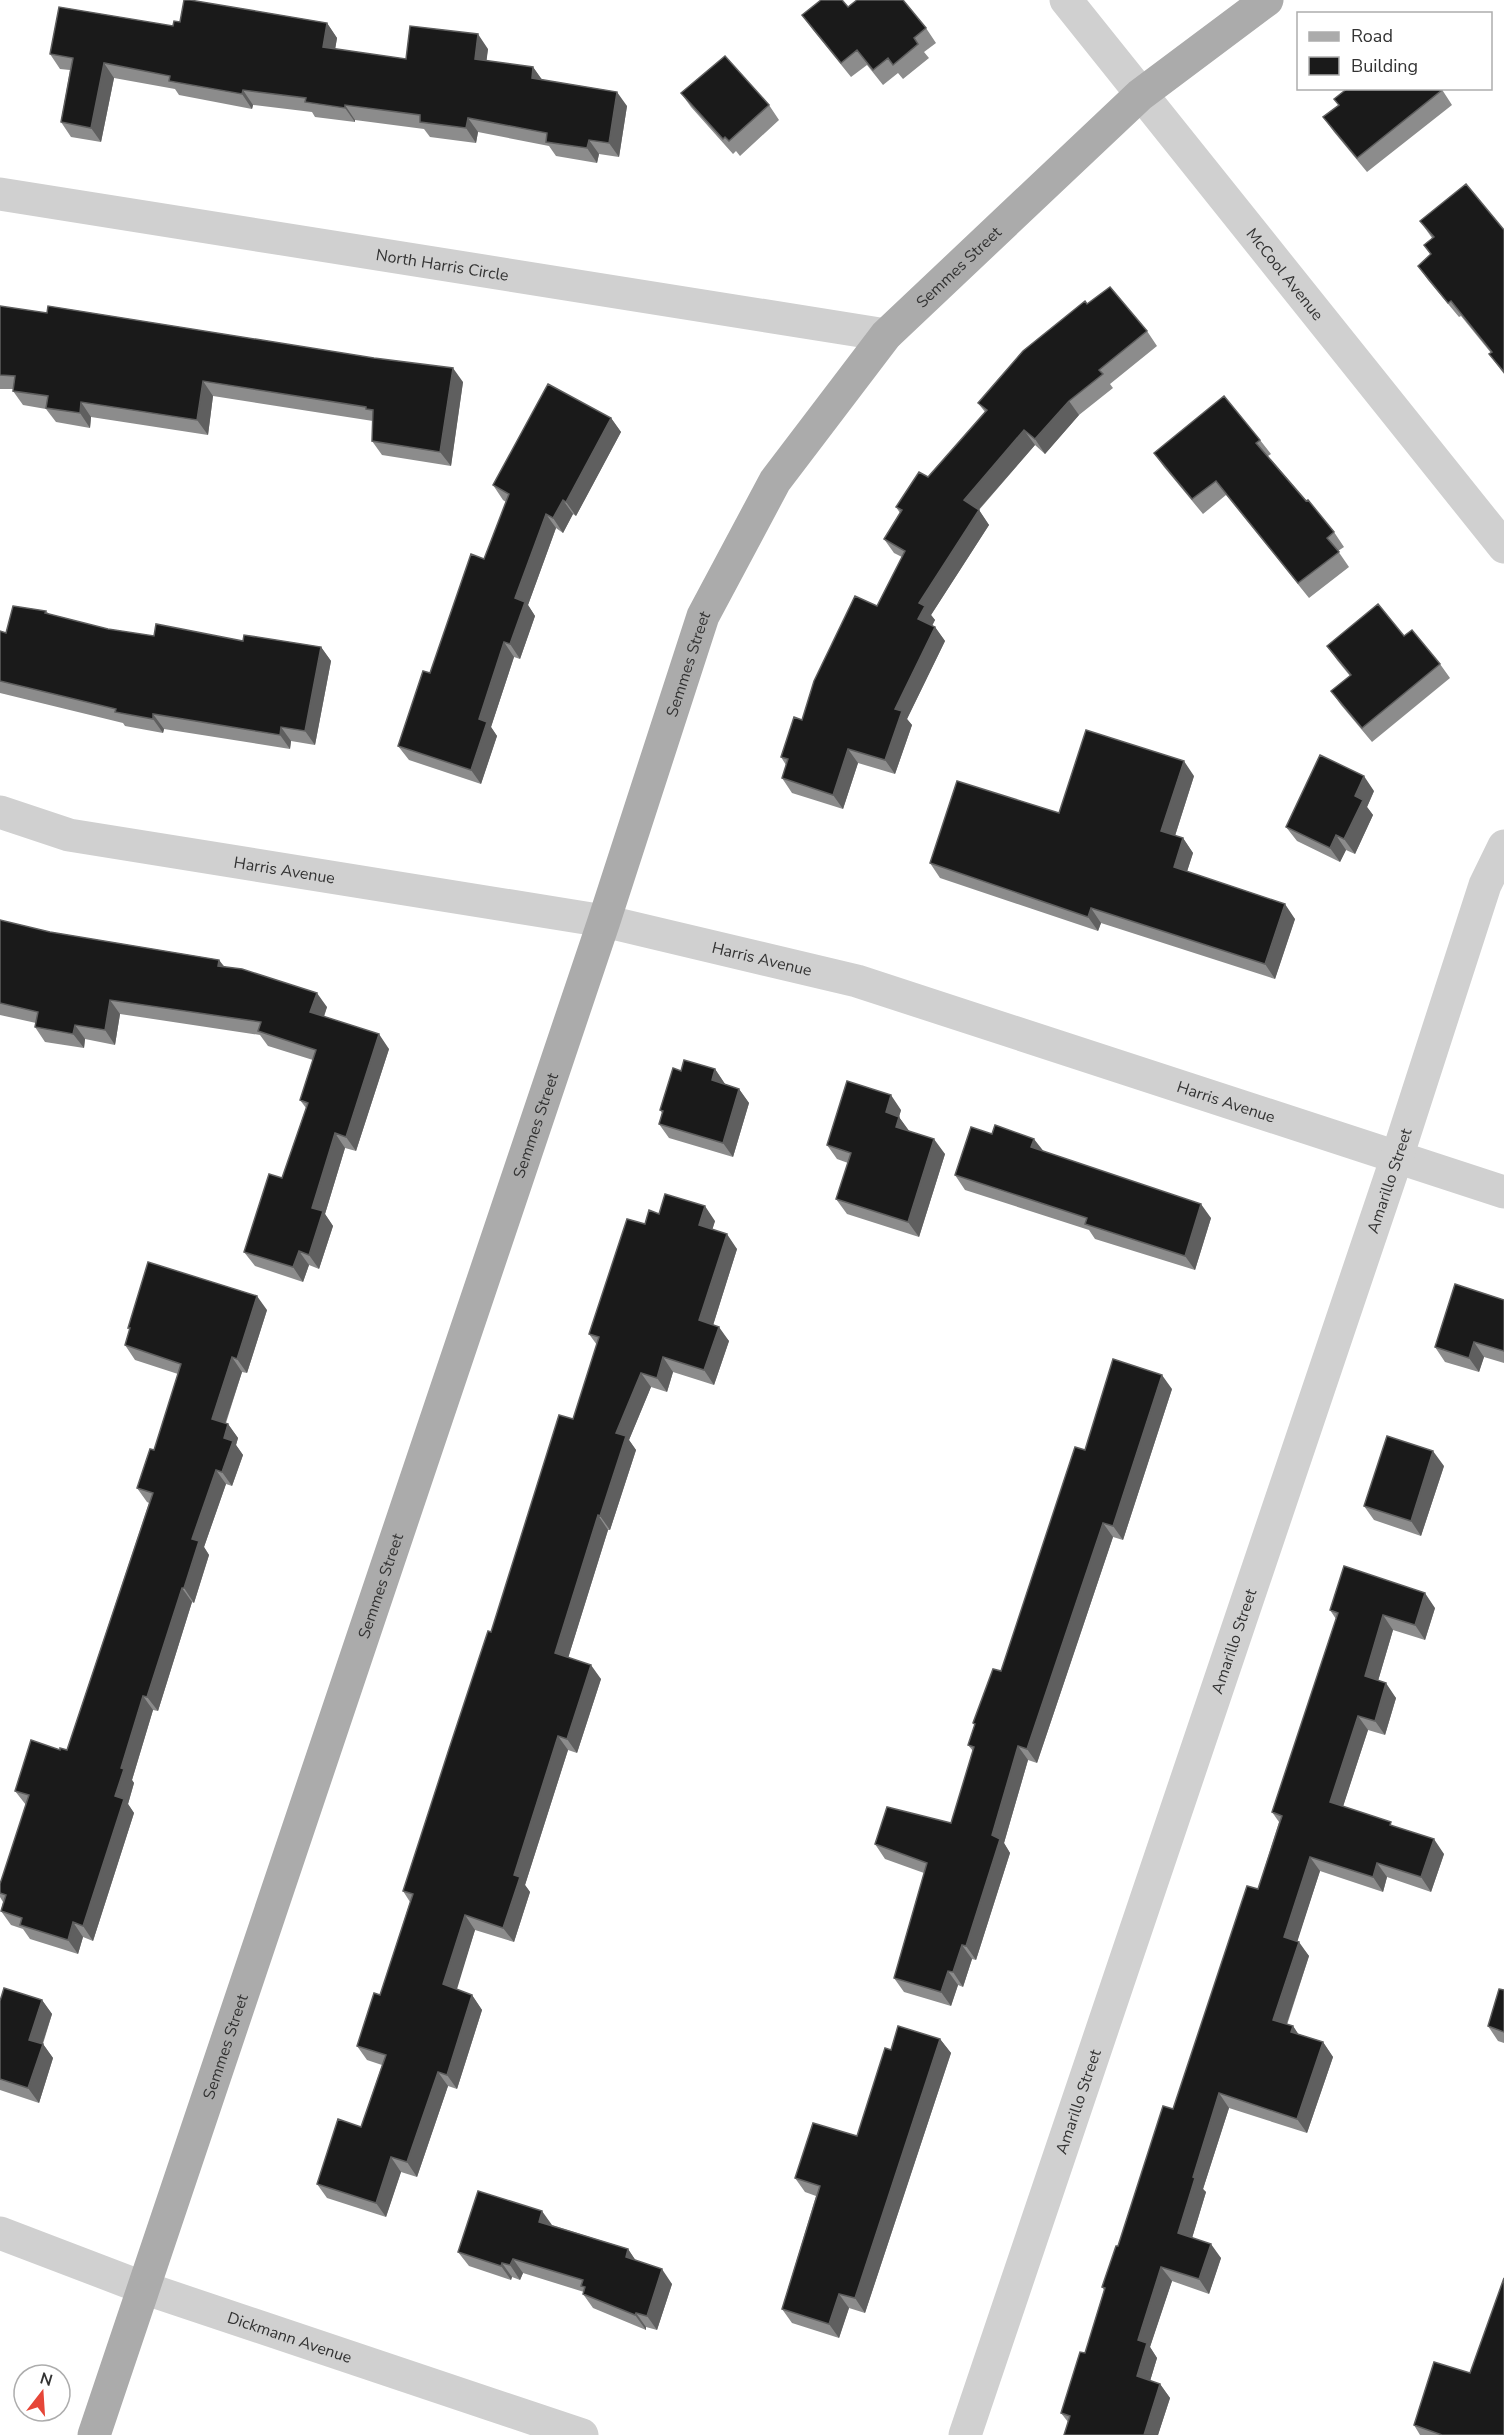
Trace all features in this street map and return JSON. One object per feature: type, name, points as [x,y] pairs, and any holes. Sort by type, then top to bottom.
[{"type":"main road","name":"Semmes Street","points":[[94,2435],[604,921],[703,616],[775,481],[886,335],[1140,95],[1267,0]]},
{"type":"street","name":"McCool Avenue","points":[[1066,0],[1504,548]]},
{"type":"street","name":"North Harris Circle","points":[[0,194],[886,335]]},
{"type":"street","name":"Harris Avenue","points":[[0,812],[69,835],[604,921],[857,981],[1504,1192]]},
{"type":"street","name":"Amarillo Street","points":[[965,2435],[1397,1156],[1485,885],[1504,846]]},
{"type":"street","name":"Dickmann Avenue","points":[[0,2233],[144,2288],[582,2435]]},
{"type":"building","points":[[184,0],[327,23],[323,47],[406,59],[410,26],[478,34],[475,59],[533,67],[532,78],[617,92],[609,143],[589,140],[587,148],[546,142],[547,133],[468,118],[466,128],[420,122],[420,115],[345,105],[345,108],[305,102],[306,98],[243,90],[242,94],[169,81],[170,76],[104,63],[91,128],[61,122],[73,58],[50,54],[59,7],[173,26],[174,21],[180,22]]},
{"type":"building","points":[[821,0],[842,0],[848,7],[857,0],[903,0],[926,28],[914,38],[918,44],[893,65],[888,58],[873,70],[857,50],[841,63],[802,15]]},
{"type":"building","points":[[725,56],[769,105],[729,141],[725,137],[723,139],[681,93]]},
{"type":"building","points":[[1345,90],[1442,90],[1357,158],[1323,117],[1339,105],[1334,99]]},
{"type":"building","points":[[1466,184],[1504,230],[1504,372],[1489,354],[1492,352],[1451,301],[1448,303],[1418,266],[1431,254],[1424,245],[1434,237],[1420,221]]},
{"type":"building","points":[[1110,287],[1147,331],[1099,370],[1103,374],[1069,401],[1035,439],[1024,430],[964,500],[979,510],[919,603],[925,606],[918,619],[935,627],[895,709],[902,711],[885,760],[848,749],[833,795],[782,778],[788,759],[781,757],[794,717],[802,720],[814,681],[855,596],[877,606],[905,551],[884,539],[902,510],[896,507],[919,472],[928,477],[987,410],[978,403],[1023,351],[1085,301],[1087,304]]},
{"type":"building","points":[[0,306],[47,313],[48,306],[374,358],[453,368],[440,452],[372,441],[373,410],[366,409],[366,407],[203,381],[197,420],[81,402],[80,413],[46,408],[48,396],[13,391],[15,376],[0,375]]},
{"type":"building","points":[[548,384],[611,418],[566,502],[563,500],[553,518],[546,514],[515,598],[525,602],[510,644],[504,642],[479,719],[487,722],[471,770],[398,746],[423,671],[430,673],[471,554],[484,559],[509,494],[493,485]]},
{"type":"building","points":[[1224,396],[1260,440],[1256,443],[1334,532],[1327,538],[1339,552],[1298,583],[1216,481],[1192,499],[1154,453]]},
{"type":"building","points":[[1378,604],[1404,636],[1412,630],[1440,664],[1362,728],[1331,691],[1351,675],[1327,646]]},
{"type":"building","points":[[13,606],[46,611],[45,613],[108,629],[154,636],[156,624],[243,641],[244,635],[321,647],[305,731],[281,727],[280,735],[153,714],[153,719],[115,712],[116,709],[0,681],[0,631],[6,633]]},
{"type":"building","points":[[1086,730],[1184,761],[1161,831],[1183,838],[1174,867],[1285,904],[1265,964],[1091,908],[1088,917],[930,863],[957,781],[1059,813]]},
{"type":"building","points":[[1320,755],[1364,776],[1355,796],[1363,800],[1344,839],[1336,835],[1330,848],[1286,827]]},
{"type":"building","points":[[0,920],[50,932],[219,960],[218,966],[242,969],[317,993],[310,1012],[379,1034],[346,1137],[335,1133],[312,1208],[323,1211],[309,1255],[299,1251],[293,1267],[244,1252],[269,1174],[282,1178],[308,1103],[300,1100],[316,1050],[258,1031],[261,1022],[110,1000],[105,1030],[75,1025],[73,1034],[35,1027],[38,1012],[0,1003]]},
{"type":"building","points":[[684,1060],[715,1069],[712,1080],[739,1089],[723,1143],[659,1124],[663,1111],[660,1110],[673,1068],[681,1071]]},
{"type":"building","points":[[847,1081],[891,1095],[886,1112],[899,1117],[896,1127],[934,1139],[908,1222],[836,1199],[851,1153],[827,1145]]},
{"type":"building","points":[[995,1125],[1034,1139],[1031,1147],[1201,1204],[1185,1256],[1085,1224],[1087,1218],[955,1175],[971,1127],[992,1134]]},
{"type":"building","points":[[665,1194],[705,1206],[699,1225],[727,1234],[699,1320],[719,1327],[704,1370],[663,1357],[657,1378],[641,1373],[616,1433],[626,1436],[600,1516],[598,1515],[555,1653],[591,1665],[567,1739],[558,1736],[514,1875],[520,1877],[503,1928],[465,1915],[443,1984],[472,1995],[447,2075],[438,2072],[407,2162],[391,2157],[376,2203],[317,2184],[338,2119],[361,2127],[386,2055],[357,2046],[374,1993],[380,1995],[413,1894],[403,1891],[488,1631],[491,1632],[559,1415],[573,1419],[599,1337],[589,1334],[627,1219],[645,1224],[649,1210],[659,1214]]},
{"type":"building","points":[[148,1262],[257,1296],[237,1359],[232,1357],[212,1419],[228,1424],[224,1438],[233,1441],[222,1472],[216,1470],[192,1539],[199,1541],[184,1588],[182,1588],[147,1697],[143,1696],[115,1796],[124,1799],[83,1926],[73,1922],[68,1940],[20,1925],[22,1918],[1,1911],[6,1895],[0,1893],[0,1884],[29,1795],[15,1791],[31,1740],[60,1750],[60,1748],[67,1750],[153,1493],[137,1488],[150,1449],[154,1450],[181,1364],[125,1345]]},
{"type":"building","points":[[1455,1284],[1504,1300],[1504,1351],[1474,1342],[1469,1358],[1435,1347]]},
{"type":"building","points":[[1113,1359],[1162,1375],[1113,1526],[1103,1523],[1027,1749],[1018,1746],[992,1835],[1000,1839],[966,1946],[962,1945],[953,1972],[948,1971],[941,1992],[894,1978],[927,1863],[875,1844],[887,1807],[951,1823],[974,1747],[968,1745],[975,1724],[973,1723],[993,1669],[1001,1671],[1075,1447],[1085,1450]]},
{"type":"building","points":[[1387,1436],[1433,1451],[1411,1521],[1364,1506]]},
{"type":"building","points":[[1344,1566],[1425,1593],[1415,1625],[1383,1615],[1365,1676],[1386,1683],[1375,1721],[1358,1716],[1330,1802],[1434,1839],[1421,1877],[1377,1863],[1373,1877],[1310,1857],[1284,1937],[1299,1942],[1273,2020],[1293,2026],[1291,2032],[1323,2042],[1297,2119],[1219,2093],[1178,2233],[1211,2244],[1199,2279],[1161,2267],[1138,2340],[1147,2343],[1137,2376],[1160,2384],[1144,2435],[1064,2435],[1070,2416],[1061,2413],[1080,2352],[1085,2353],[1105,2288],[1102,2287],[1116,2246],[1118,2246],[1163,2106],[1173,2109],[1247,1886],[1258,1889],[1282,1816],[1272,1812],[1338,1613],[1330,1610]]},
{"type":"building","points":[[4,1988],[42,2000],[29,2040],[43,2044],[28,2088],[0,2079],[0,2001]]},
{"type":"building","points":[[1499,1989],[1504,1990],[1504,2032],[1488,2026]]},
{"type":"building","points":[[898,2026],[940,2039],[855,2298],[839,2294],[829,2324],[782,2309],[820,2186],[795,2178],[813,2123],[857,2136],[885,2048],[891,2050]]},
{"type":"building","points":[[478,2191],[542,2211],[539,2222],[628,2249],[626,2257],[662,2269],[647,2316],[636,2313],[635,2315],[583,2294],[585,2287],[581,2286],[583,2280],[513,2259],[510,2265],[502,2263],[501,2266],[458,2252]]},
{"type":"building","points":[[1504,2278],[1504,2435],[1442,2435],[1414,2425],[1434,2362],[1470,2373]]}]
